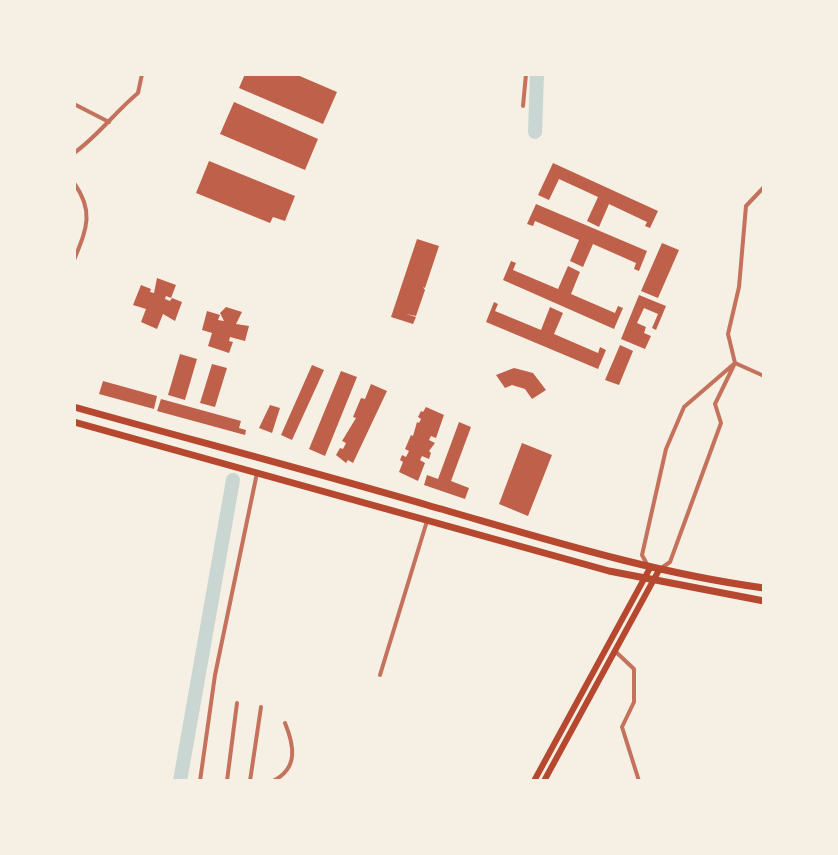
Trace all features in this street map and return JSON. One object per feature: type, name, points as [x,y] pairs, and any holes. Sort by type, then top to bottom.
[{"type":"highway","points":[[74,407],[654,569],[764,588]]},
{"type":"highway","points":[[74,422],[644,580],[764,601]]},
{"type":"main road","points":[[534,781],[644,580],[654,569]]},
{"type":"main road","points":[[544,781],[653,582],[654,569]]},
{"type":"street","points":[[74,153],[138,93],[142,74]]},
{"type":"street","points":[[523,106],[526,74]]},
{"type":"street","points":[[74,104],[109,122]]},
{"type":"street","points":[[74,183],[84,198],[87,215],[84,235],[74,260]]},
{"type":"street","points":[[735,363],[684,407],[666,449],[642,555],[654,569],[670,562],[721,423],[715,404],[735,363],[728,334],[739,287],[746,206],[764,187]]},
{"type":"street","points":[[735,363],[764,376]]},
{"type":"street","points":[[200,781],[215,675],[257,473]]},
{"type":"street","points":[[380,675],[427,521]]},
{"type":"street","points":[[616,652],[634,669],[634,702],[622,727],[639,781]]},
{"type":"street","points":[[227,781],[237,703]]},
{"type":"street","points":[[250,781],[261,707]]},
{"type":"street","points":[[273,781],[280,778],[294,758],[293,743],[285,723]]},
{"type":"building","points":[[245,74],[295,74],[337,92],[323,124],[239,88]]},
{"type":"building","points":[[234,102],[318,139],[305,170],[220,134]]},
{"type":"building","points":[[209,161],[295,196],[285,221],[273,217],[270,223],[196,193]]},
{"type":"building","points":[[553,163],[658,211],[650,228],[645,226],[647,222],[609,204],[599,227],[587,221],[598,197],[559,179],[549,200],[538,195]]},
{"type":"building","points":[[536,204],[647,251],[639,271],[634,269],[636,263],[593,244],[583,267],[570,261],[579,240],[535,221],[533,226],[527,224]]},
{"type":"building","points":[[417,239],[439,246],[423,287],[425,290],[416,316],[406,314],[416,317],[413,324],[391,317]]},
{"type":"building","points":[[662,243],[679,250],[658,298],[641,291]]},
{"type":"building","points":[[511,261],[516,263],[513,270],[558,289],[568,266],[580,272],[571,294],[615,313],[618,306],[623,308],[614,329],[503,280]]},
{"type":"building","points":[[157,278],[176,285],[171,298],[166,296],[165,299],[182,302],[175,321],[163,314],[157,329],[141,322],[146,309],[133,305],[141,285],[154,293]]},
{"type":"building","points":[[639,295],[666,306],[656,330],[652,328],[658,314],[644,308],[637,323],[646,327],[644,333],[651,336],[645,349],[621,339]]},
{"type":"building","points":[[494,302],[498,304],[495,311],[541,330],[550,307],[563,313],[554,334],[598,353],[600,347],[606,350],[598,369],[486,322]]},
{"type":"building","points":[[226,307],[242,312],[236,324],[249,326],[245,341],[230,337],[229,341],[233,342],[229,353],[208,346],[212,333],[202,330],[207,311],[220,315],[218,320],[224,321],[220,313]]},
{"type":"building","points":[[620,345],[633,351],[619,385],[605,380]]},
{"type":"building","points":[[180,354],[197,359],[185,400],[168,395]]},
{"type":"building","points":[[212,364],[227,368],[215,407],[200,403]]},
{"type":"building","points":[[312,365],[324,370],[292,440],[281,435]]},
{"type":"building","points":[[514,368],[533,373],[546,390],[532,399],[525,389],[512,385],[505,388],[496,375]]},
{"type":"building","points":[[341,371],[357,377],[325,456],[309,449]]},
{"type":"building","points":[[103,381],[157,396],[154,409],[99,394]]},
{"type":"building","points":[[371,384],[387,391],[353,463],[348,460],[346,463],[336,455],[346,443],[342,441],[356,418],[353,417],[361,398],[365,399]]},
{"type":"building","points":[[161,399],[241,421],[239,428],[246,430],[245,435],[157,411]]},
{"type":"building","points":[[270,405],[280,408],[272,433],[259,428]]},
{"type":"building","points":[[426,407],[444,415],[436,438],[431,436],[429,440],[435,443],[429,451],[429,459],[422,456],[420,460],[425,463],[418,481],[399,472],[403,462],[400,460],[409,451],[405,449],[421,419],[418,417],[421,411]]},
{"type":"building","points":[[459,422],[471,427],[451,481],[469,488],[465,499],[424,485],[427,475],[438,479]]},
{"type":"building","points":[[522,443],[552,455],[528,516],[499,504]]},
{"type":"waterway","points":[[535,132],[537,74]]},
{"type":"waterway","points":[[180,781],[233,480]]}]
